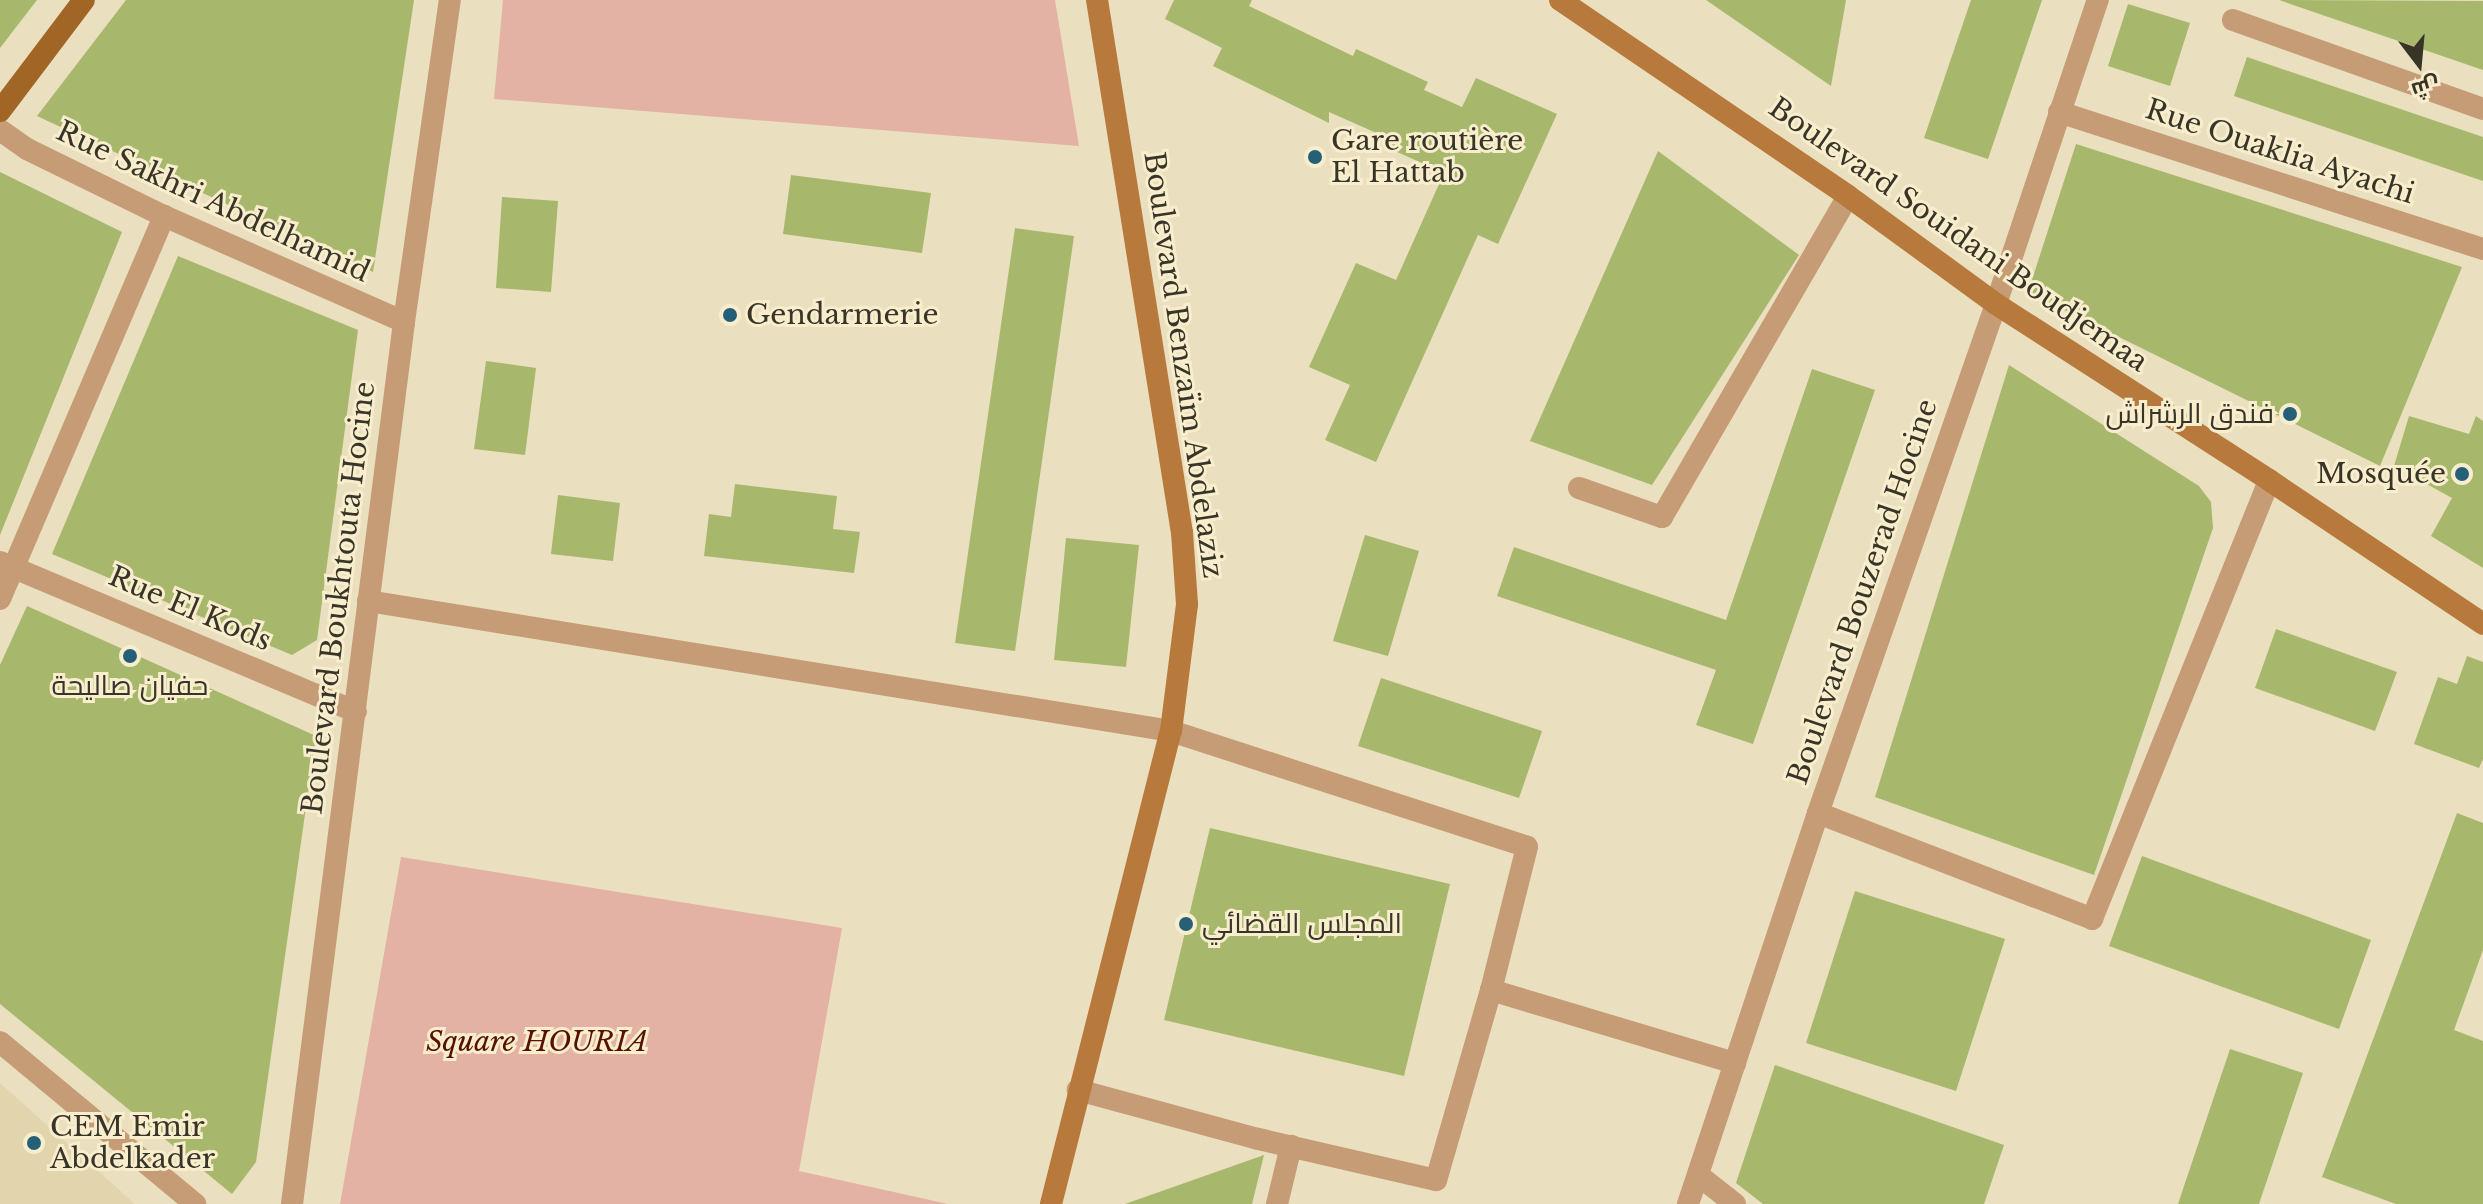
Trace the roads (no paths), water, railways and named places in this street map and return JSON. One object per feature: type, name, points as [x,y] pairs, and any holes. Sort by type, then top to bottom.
[{"type":"main road","points":[[0,111],[84,0]]},
{"type":"main road","name":"Boulevard Benzaïm Abdelaziz","points":[[1051,1204],[1171,731],[1187,604],[1182,533],[1097,0]]},
{"type":"main road","name":"Boulevard Souidani Boudjemaa","points":[[1560,0],[1848,196],[1996,304],[2269,480],[2483,624]]},
{"type":"street","name":"Boulevard Boukhtouta Hocine","points":[[292,1204],[404,322],[450,0]]},
{"type":"street","name":"Boulevard Bouzerad Hocine","points":[[1688,1204],[1818,813],[1996,304],[2098,0]]},
{"type":"street","points":[[2233,20],[2483,109]]},
{"type":"street","name":"Rue Ouaklia Ayachi","points":[[2059,112],[2483,249]]},
{"type":"street","name":"Rue Sakhri Abdelhamid","points":[[0,130],[27,149],[164,216],[404,322]]},
{"type":"street","points":[[1579,488],[1662,517],[1848,196]]},
{"type":"street","points":[[0,599],[7,565],[164,216]]},
{"type":"street","points":[[1818,813],[2092,919],[2269,480]]},
{"type":"street","name":"Rue El Kods","points":[[7,565],[356,712]]},
{"type":"street","points":[[368,601],[1171,731],[1527,847],[1491,990],[1436,1180],[1078,1090]]},
{"type":"street","points":[[1491,990],[1735,1063]]},
{"type":"street","points":[[0,1042],[195,1204]]},
{"type":"street","points":[[1277,1204],[1291,1146]]},
{"type":"street","points":[[1698,1175],[1735,1204]]},
{"type":"place","name":"Gare routière El Hattab","points":[[1315,157]]},
{"type":"place","name":"Gendarmerie","points":[[730,315]]},
{"type":"place","name":"فندق الرشراش","points":[[2290,414]]},
{"type":"place","name":"Mosquée","points":[[2462,474]]},
{"type":"place","name":"حفيان صاليحة","points":[[130,656]]},
{"type":"place","name":"المجلس القضائي","points":[[1186,924]]},
{"type":"place","name":"CEM Emir Abdelkader","points":[[34,1143]]},
{"type":"park label","name":"Square HOURIA","points":[[537,1042]]}]
